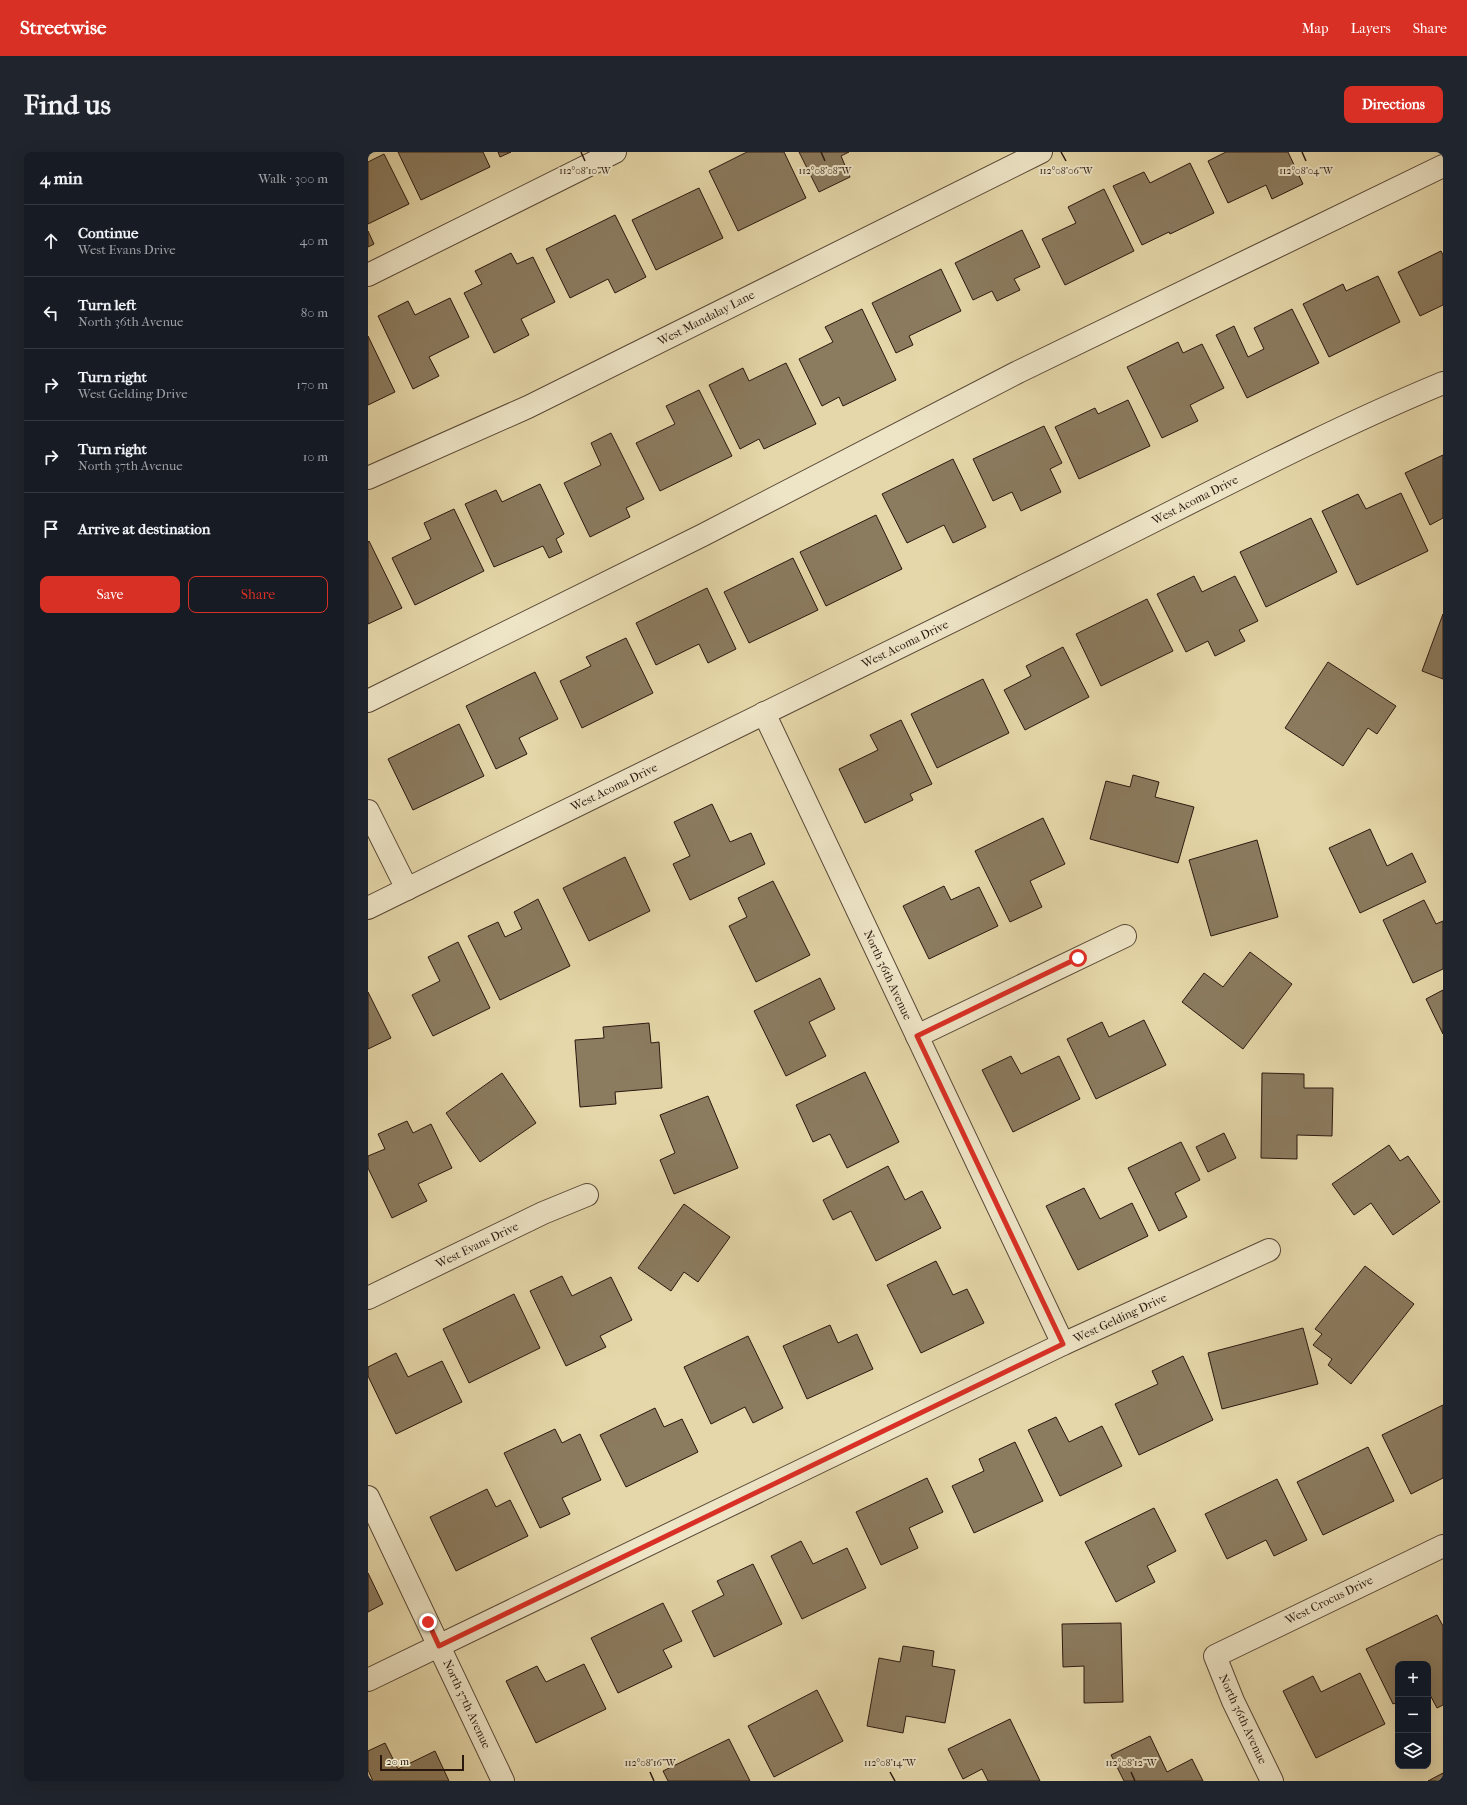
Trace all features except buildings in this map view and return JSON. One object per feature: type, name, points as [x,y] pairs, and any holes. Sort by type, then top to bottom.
[{"type":"street","points":[[368,275],[615,152]]},
{"type":"street","name":"West Mandalay Lane","points":[[368,478],[528,408],[1040,152]]},
{"type":"street","points":[[368,701],[703,535],[1018,372],[1443,166]]},
{"type":"street","name":"West Acoma Drive","points":[[368,908],[1300,448],[1443,383]]},
{"type":"street","name":"North 36th Avenue","points":[[764,713],[1063,1344]]},
{"type":"street","points":[[368,811],[407,889]]},
{"type":"street","points":[[917,1036],[1125,936]]},
{"type":"street","name":"West Evans Drive","points":[[368,1298],[543,1213],[587,1195]]},
{"type":"street","name":"West Gelding Drive","points":[[368,1680],[1063,1344],[1269,1250]]},
{"type":"street","name":"North 37th Avenue","points":[[368,1497],[503,1781]]},
{"type":"street","name":"West Crocus Drive","points":[[1215,1656],[1443,1546]]},
{"type":"street","name":"North 36th Avenue","points":[[1215,1656],[1233,1701],[1272,1781]]},
{"type":"route","points":[[428,1622],[439,1646],[1063,1344],[917,1036],[1078,958]]}]
